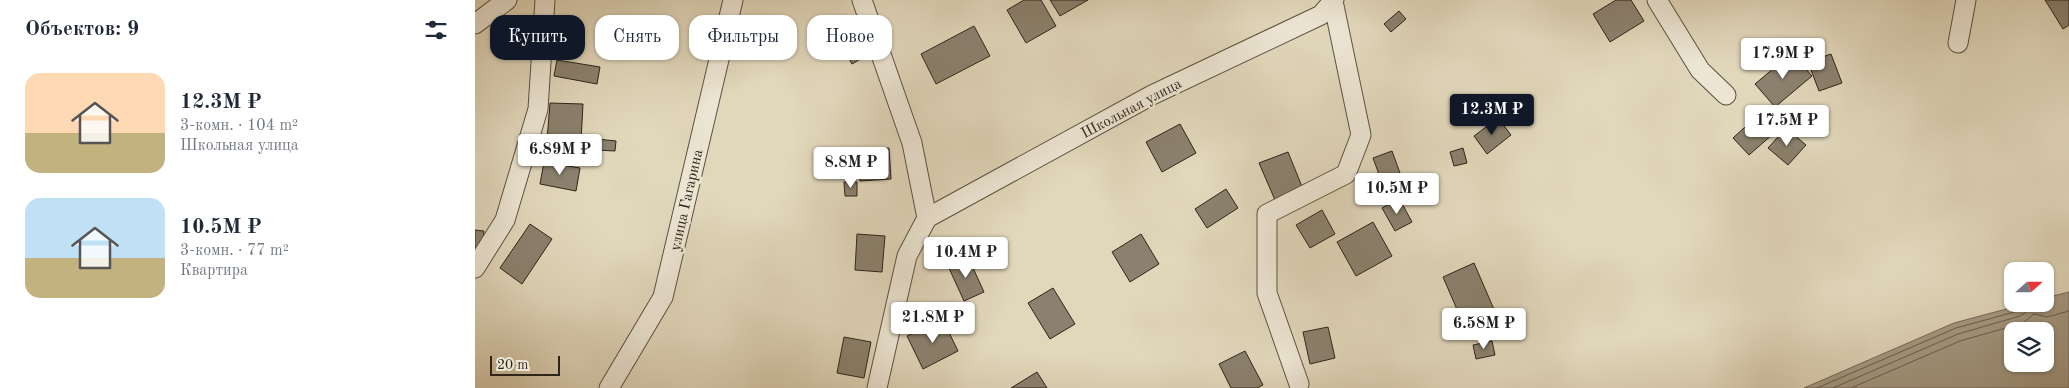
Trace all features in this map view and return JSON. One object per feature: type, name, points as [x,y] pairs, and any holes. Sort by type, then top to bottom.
[{"type":"street","points":[[475,24],[507,0]]},
{"type":"street","points":[[475,268],[505,220],[538,109],[545,0]]},
{"type":"street","name":"улица Гагарина","points":[[609,388],[663,297],[733,0]]},
{"type":"street","points":[[863,0],[912,143],[927,218],[907,256],[877,388]]},
{"type":"street","points":[[1657,0],[1700,70],[1726,95]]},
{"type":"street","points":[[1958,43],[1967,0]]},
{"type":"street","points":[[1299,384],[1267,293],[1267,214],[1346,174],[1361,135],[1334,1]]},
{"type":"street","name":"Школьная улица","points":[[927,218],[1152,95],[1321,15],[1334,1]]},
{"type":"water","points":[[2069,292],[2069,388],[1804,388],[1954,323],[2004,310],[2004,312],[2054,312],[2054,296]]},
{"type":"building","points":[[1024,0],[1041,0],[1056,26],[1026,43],[1007,10]]},
{"type":"building","points":[[1050,0],[1088,0],[1060,16]]},
{"type":"building","points":[[1616,0],[1631,0],[1644,21],[1610,42],[1593,14]]},
{"type":"building","points":[[2045,0],[2069,0],[2069,25],[2063,29]]},
{"type":"building","points":[[1399,11],[1406,19],[1391,32],[1384,24]]},
{"type":"building","points":[[974,26],[990,56],[936,84],[921,54]]},
{"type":"building","points":[[1792,53],[1812,76],[1775,107],[1755,84]]},
{"type":"building","points":[[1831,54],[1842,83],[1819,91],[1808,62]]},
{"type":"building","points":[[557,60],[600,67],[597,84],[554,76]]},
{"type":"building","points":[[850,60],[859,60],[852,64]]},
{"type":"building","points":[[550,103],[583,104],[581,141],[547,140]]},
{"type":"building","points":[[1757,116],[1773,134],[1749,155],[1733,138]]},
{"type":"building","points":[[1498,118],[1511,135],[1487,154],[1474,136]]},
{"type":"building","points":[[1180,124],[1196,153],[1162,172],[1146,142]]},
{"type":"building","points":[[1786,128],[1806,145],[1788,165],[1768,148]]},
{"type":"building","points":[[597,139],[616,141],[615,151],[596,150]]},
{"type":"building","points":[[889,148],[891,179],[860,181],[858,150]]},
{"type":"building","points":[[1463,148],[1467,163],[1454,166],[1450,152]]},
{"type":"building","points":[[1392,151],[1400,173],[1381,180],[1373,158]]},
{"type":"building","points":[[1288,152],[1303,189],[1275,200],[1259,163]]},
{"type":"building","points":[[544,162],[580,168],[576,191],[540,184]]},
{"type":"building","points":[[844,182],[857,182],[857,196],[845,196]]},
{"type":"building","points":[[1226,189],[1238,208],[1207,228],[1195,209]]},
{"type":"building","points":[[1399,198],[1412,222],[1395,231],[1382,208]]},
{"type":"building","points":[[1322,210],[1335,234],[1310,248],[1296,225]]},
{"type":"building","points":[[1373,222],[1392,256],[1356,276],[1337,242]]},
{"type":"building","points":[[530,224],[552,239],[522,284],[500,268]]},
{"type":"building","points":[[475,230],[484,231],[482,249],[475,248]]},
{"type":"building","points":[[857,234],[885,236],[882,272],[855,270]]},
{"type":"building","points":[[1141,234],[1159,264],[1130,282],[1112,252]]},
{"type":"building","points":[[968,257],[984,292],[964,301],[948,266]]},
{"type":"building","points":[[1474,263],[1496,314],[1465,328],[1443,277]]},
{"type":"building","points":[[1053,288],[1075,324],[1050,339],[1028,303]]},
{"type":"building","points":[[942,318],[958,351],[923,369],[907,336]]},
{"type":"building","points":[[1328,327],[1335,358],[1310,364],[1303,332]]},
{"type":"building","points":[[844,337],[871,342],[864,378],[837,373]]},
{"type":"building","points":[[1492,341],[1495,355],[1476,359],[1473,345]]},
{"type":"building","points":[[1245,351],[1263,385],[1257,388],[1231,388],[1219,364]]},
{"type":"building","points":[[1037,372],[1047,388],[1011,388]]}]
